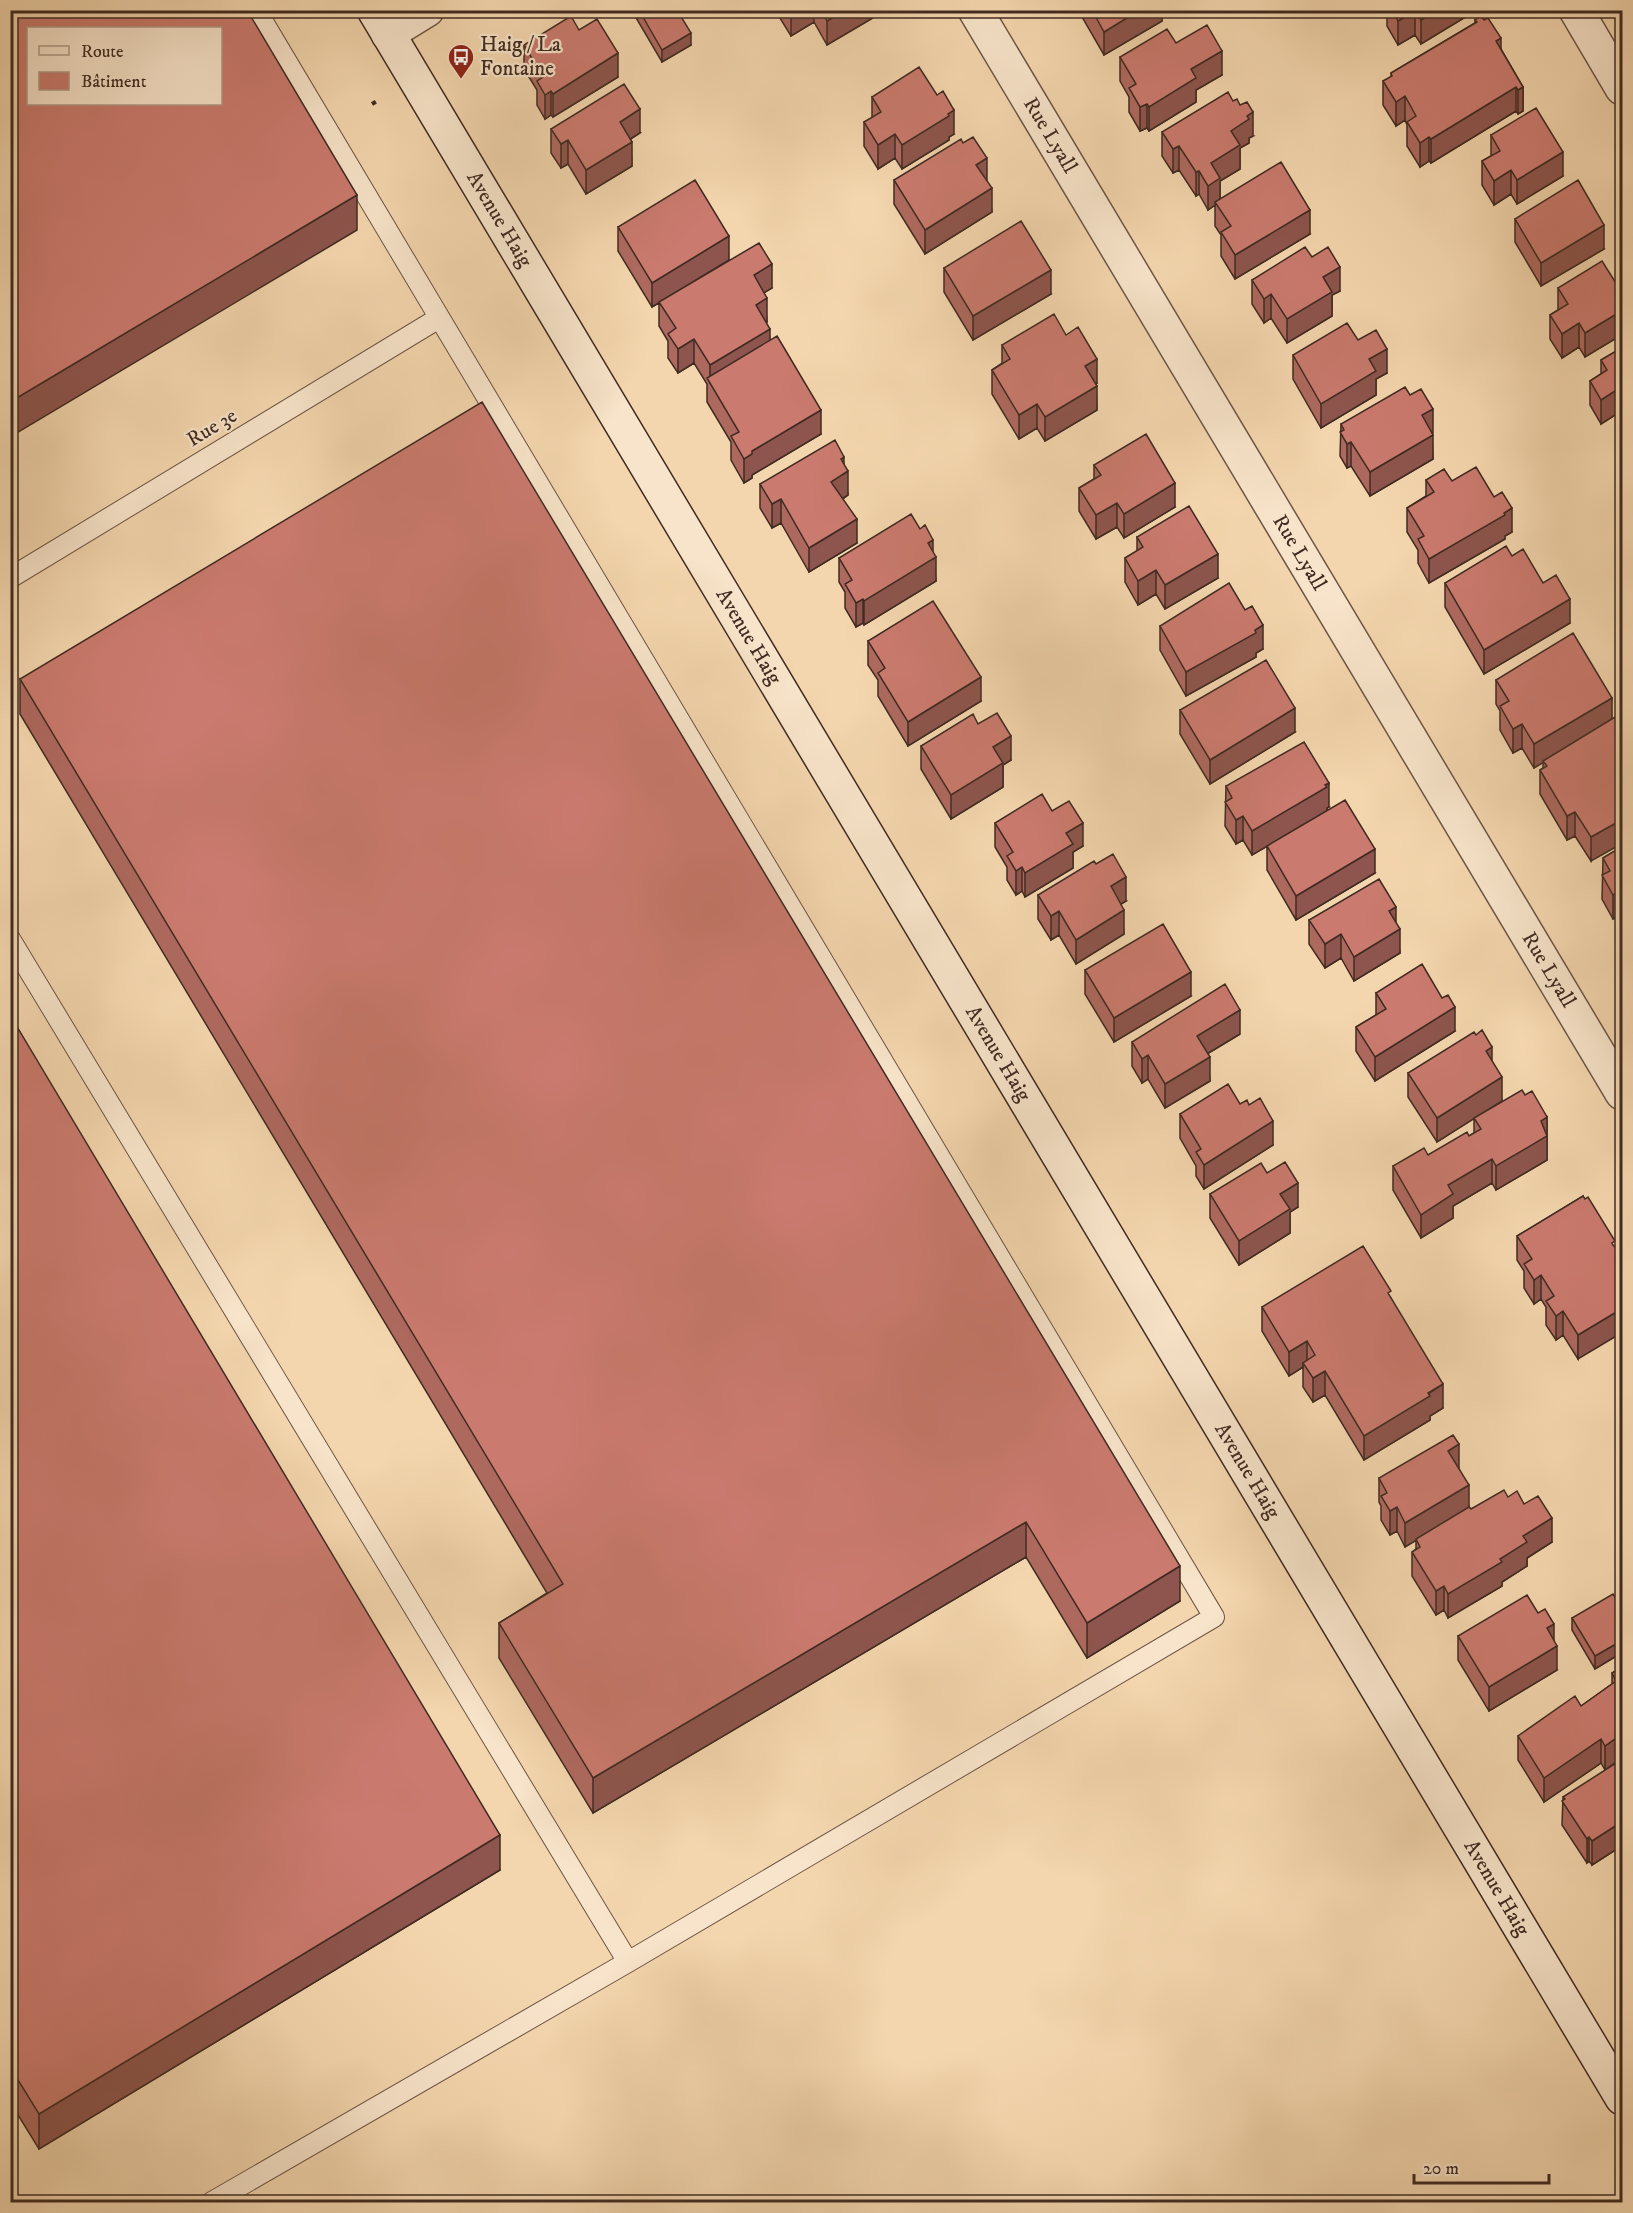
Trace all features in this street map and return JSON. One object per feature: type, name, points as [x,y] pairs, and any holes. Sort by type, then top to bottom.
[{"type":"street","points":[[381,22],[427,10]]},
{"type":"street","name":"Rue Lyall","points":[[975,10],[1623,1093]]},
{"type":"street","points":[[1576,10],[1623,87]]},
{"type":"street","name":"Avenue Haig","points":[[381,22],[1623,2098]]},
{"type":"lane","points":[[212,2202],[628,1962],[1214,1617],[256,10]]},
{"type":"lane","name":"Rue 3e","points":[[10,578],[439,318]]},
{"type":"lane","points":[[10,939],[628,1962]]},
{"type":"path","points":[[454,54],[460,57]]},
{"type":"path","points":[[372,104],[377,100]]},
{"type":"building","points":[[10,10],[247,10],[357,195],[10,402]]},
{"type":"building","points":[[639,10],[677,10],[691,33],[662,50]]},
{"type":"building","points":[[821,10],[845,10],[827,21]]},
{"type":"building","points":[[1092,10],[1140,10],[1104,32]]},
{"type":"building","points":[[1392,10],[1437,10],[1421,20],[1415,11],[1398,21]]},
{"type":"building","points":[[571,16],[579,30],[597,19],[618,53],[553,94],[551,91],[545,95],[537,81],[543,77],[524,45]]},
{"type":"building","points":[[1481,16],[1484,20],[1488,18],[1501,38],[1496,41],[1523,87],[1518,90],[1516,87],[1431,139],[1429,137],[1420,143],[1407,122],[1416,116],[1405,96],[1396,102],[1383,81],[1392,76],[1391,73],[1477,22],[1475,20]]},
{"type":"building","points":[[1207,25],[1222,51],[1191,69],[1196,78],[1149,107],[1147,104],[1140,107],[1129,88],[1136,84],[1120,57],[1167,29],[1176,43]]},
{"type":"building","points":[[919,67],[937,95],[943,91],[954,110],[948,114],[949,116],[902,145],[895,134],[878,145],[864,122],[881,112],[872,97]]},
{"type":"building","points":[[624,84],[640,109],[620,122],[632,142],[586,170],[568,140],[561,144],[551,129]]},
{"type":"building","points":[[1228,92],[1233,101],[1237,99],[1240,105],[1247,102],[1253,112],[1247,116],[1249,119],[1231,131],[1240,145],[1211,163],[1220,178],[1208,186],[1179,146],[1173,149],[1162,132]]},
{"type":"building","points":[[1536,108],[1563,152],[1517,180],[1511,170],[1494,181],[1482,161],[1500,151],[1491,135]]},
{"type":"building","points":[[973,137],[987,158],[976,165],[992,188],[925,230],[894,180],[961,139],[963,143]]},
{"type":"building","points":[[1281,162],[1310,210],[1235,255],[1221,232],[1231,226],[1215,202]]},
{"type":"building","points":[[695,180],[729,236],[652,283],[618,227]]},
{"type":"building","points":[[1578,180],[1604,225],[1541,263],[1515,219]]},
{"type":"building","points":[[1021,221],[1051,270],[973,316],[944,268]]},
{"type":"building","points":[[759,243],[772,264],[754,275],[767,298],[756,305],[770,329],[710,365],[694,339],[678,349],[668,334],[676,328],[659,302]]},
{"type":"building","points":[[1305,247],[1312,257],[1328,247],[1340,267],[1323,277],[1332,292],[1287,319],[1271,294],[1264,299],[1252,280]]},
{"type":"building","points":[[1602,261],[1619,288],[1623,286],[1623,310],[1585,333],[1579,323],[1562,334],[1550,315],[1568,304],[1558,288]]},
{"type":"building","points":[[1054,314],[1066,335],[1078,327],[1097,359],[1085,366],[1097,386],[1045,417],[1037,404],[1019,415],[992,370],[1010,359],[1002,345]]},
{"type":"building","points":[[1347,323],[1358,340],[1376,330],[1387,349],[1369,359],[1376,371],[1321,404],[1293,355]]},
{"type":"building","points":[[777,336],[821,410],[752,451],[752,454],[744,459],[731,436],[739,432],[707,378]]},
{"type":"building","points":[[1623,347],[1623,396],[1618,389],[1601,400],[1590,381],[1607,370],[1601,360]]},
{"type":"building","points":[[1405,387],[1410,395],[1421,389],[1433,409],[1422,415],[1433,435],[1370,472],[1351,442],[1347,444],[1340,432],[1344,430],[1341,424]]},
{"type":"building","points":[[482,402],[1180,1566],[1087,1623],[1026,1522],[593,1778],[499,1623],[563,1584],[20,679]]},
{"type":"building","points":[[1146,434],[1175,483],[1124,514],[1117,503],[1096,515],[1079,488],[1101,475],[1094,465]]},
{"type":"building","points":[[835,440],[844,457],[841,459],[848,471],[831,482],[857,519],[809,548],[781,499],[772,504],[760,484]]},
{"type":"building","points":[[1476,467],[1494,497],[1502,492],[1512,508],[1504,513],[1505,515],[1429,559],[1418,539],[1424,536],[1407,508],[1434,492],[1426,480],[1444,469],[1452,481]]},
{"type":"building","points":[[1189,506],[1218,554],[1165,585],[1156,570],[1138,581],[1125,558],[1143,547],[1137,537]]},
{"type":"building","points":[[911,514],[920,529],[925,525],[933,540],[928,543],[936,557],[864,601],[863,599],[856,603],[845,584],[852,580],[839,558]]},
{"type":"building","points":[[1506,546],[1512,556],[1523,549],[1543,583],[1556,575],[1570,599],[1484,650],[1445,583]]},
{"type":"building","points":[[1229,583],[1245,610],[1252,606],[1263,625],[1255,630],[1256,633],[1186,672],[1160,626]]},
{"type":"building","points":[[933,601],[981,677],[908,722],[878,673],[885,668],[868,641]]},
{"type":"building","points":[[1573,633],[1612,698],[1534,744],[1522,724],[1513,729],[1500,706],[1509,701],[1496,680]]},
{"type":"building","points":[[1266,660],[1295,708],[1210,760],[1180,710]]},
{"type":"building","points":[[997,713],[1011,736],[993,747],[1003,763],[951,795],[921,746],[973,714],[978,724]]},
{"type":"building","points":[[1620,714],[1623,717],[1623,791],[1621,792],[1623,819],[1591,837],[1575,812],[1567,816],[1540,770],[1547,766],[1543,761]]},
{"type":"building","points":[[1304,742],[1329,783],[1325,785],[1327,787],[1252,831],[1243,816],[1236,820],[1225,802],[1232,798],[1226,786]]},
{"type":"building","points":[[1042,794],[1052,811],[1069,801],[1083,823],[1066,833],[1073,844],[1025,873],[1022,867],[1016,871],[1007,856],[1013,852],[995,823]]},
{"type":"building","points":[[1345,800],[1375,849],[1296,896],[1267,846]]},
{"type":"building","points":[[1623,846],[1623,891],[1613,895],[1602,875],[1610,871],[1603,858]]},
{"type":"building","points":[[1113,854],[1126,877],[1111,886],[1124,910],[1076,940],[1059,911],[1051,916],[1038,895],[1094,861],[1096,864]]},
{"type":"building","points":[[1379,879],[1396,907],[1389,911],[1400,929],[1354,957],[1341,934],[1325,944],[1309,920]]},
{"type":"building","points":[[1163,924],[1191,972],[1114,1018],[1085,970]]},
{"type":"building","points":[[1422,964],[1442,998],[1448,995],[1455,1007],[1375,1057],[1356,1027],[1386,1009],[1376,993]]},
{"type":"building","points":[[1225,984],[1240,1010],[1197,1036],[1210,1057],[1165,1084],[1148,1055],[1142,1059],[1132,1042]]},
{"type":"building","points":[[10,1015],[500,1835],[39,2114],[10,2067]]},
{"type":"building","points":[[1482,1030],[1492,1047],[1486,1051],[1502,1077],[1437,1118],[1408,1073],[1474,1032],[1476,1035]]},
{"type":"building","points":[[1228,1084],[1240,1104],[1247,1100],[1249,1105],[1260,1098],[1273,1121],[1204,1165],[1196,1152],[1201,1149],[1180,1114]]},
{"type":"building","points":[[1522,1090],[1525,1095],[1532,1091],[1547,1117],[1541,1121],[1547,1136],[1496,1166],[1492,1159],[1448,1185],[1453,1194],[1421,1215],[1393,1166],[1424,1148],[1428,1155],[1467,1132],[1469,1136],[1481,1129],[1474,1118]]},
{"type":"building","points":[[1285,1162],[1298,1183],[1280,1194],[1290,1209],[1239,1241],[1210,1194],[1261,1163],[1267,1173]]},
{"type":"building","points":[[1583,1196],[1585,1199],[1588,1197],[1615,1241],[1613,1245],[1618,1247],[1623,1255],[1623,1308],[1578,1335],[1563,1311],[1556,1316],[1546,1301],[1554,1296],[1541,1275],[1534,1280],[1524,1264],[1532,1259],[1517,1236]]},
{"type":"building","points":[[1363,1246],[1391,1291],[1388,1293],[1443,1384],[1428,1393],[1430,1396],[1364,1436],[1325,1371],[1313,1378],[1303,1363],[1315,1355],[1307,1341],[1289,1352],[1262,1307]]},
{"type":"building","points":[[1623,1355],[1623,1369],[1616,1359]]},
{"type":"building","points":[[1453,1435],[1459,1444],[1448,1451],[1469,1485],[1405,1523],[1397,1507],[1390,1511],[1381,1496],[1387,1493],[1379,1478]]},
{"type":"building","points":[[1504,1490],[1508,1497],[1517,1491],[1524,1504],[1538,1496],[1552,1518],[1523,1536],[1527,1542],[1500,1559],[1502,1562],[1448,1594],[1444,1586],[1436,1591],[1412,1552],[1420,1547],[1416,1539],[1469,1507],[1471,1509]]},
{"type":"building","points":[[1613,1594],[1623,1610],[1623,1640],[1595,1656],[1572,1618]]},
{"type":"building","points":[[1527,1595],[1538,1613],[1545,1609],[1554,1624],[1547,1628],[1557,1646],[1489,1687],[1458,1636]]},
{"type":"building","points":[[1623,1667],[1623,1733],[1605,1746],[1601,1739],[1544,1778],[1518,1736],[1575,1696],[1581,1706],[1616,1681],[1612,1673]]},
{"type":"building","points":[[1616,1763],[1623,1772],[1623,1821],[1592,1841],[1589,1837],[1587,1839],[1562,1801],[1565,1799],[1563,1797]]},
{"type":"place","name":"Haig / La Fontaine","points":[[461,80]]}]
